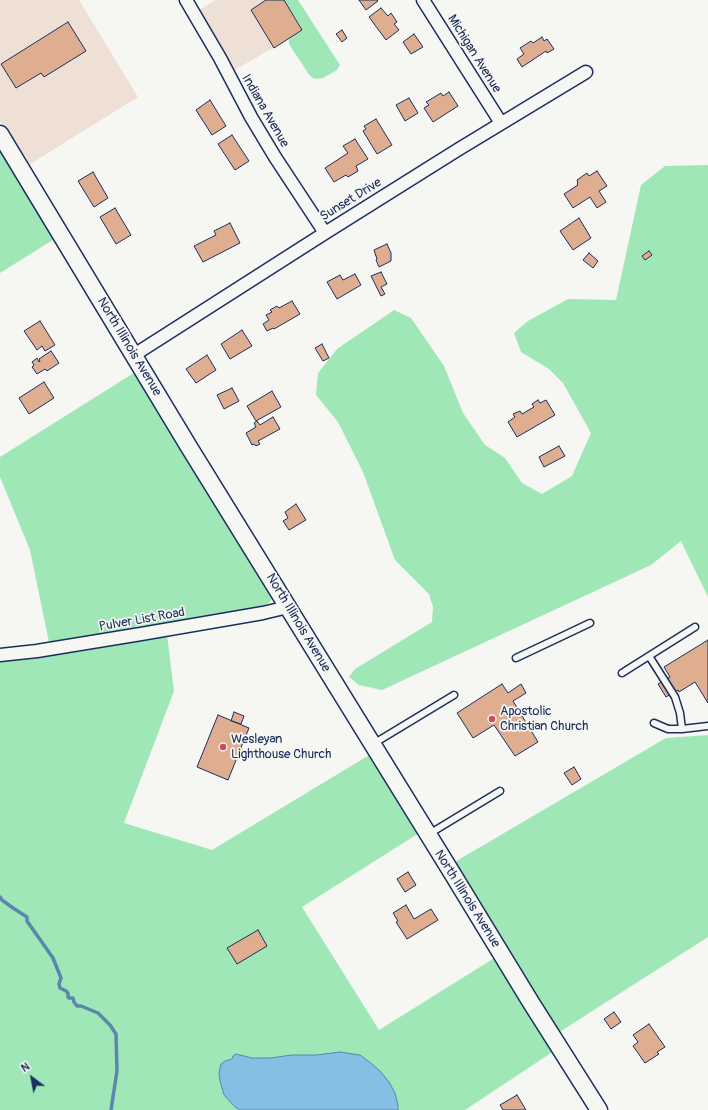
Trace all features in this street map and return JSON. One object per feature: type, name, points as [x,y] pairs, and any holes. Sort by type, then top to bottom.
[{"type":"street","name":"Indiana Avenue","points":[[186,0],[275,157],[325,233]]},
{"type":"street","name":"Michigan Avenue","points":[[423,0],[501,123]]},
{"type":"street","name":"Sunset Drive","points":[[134,356],[325,233],[501,123],[586,72]]},
{"type":"street","name":"North Illinois Avenue","points":[[0,134],[288,608],[530,1001],[599,1110]]},
{"type":"street","name":"Pulver List Road","points":[[0,655],[45,650],[288,608]]},
{"type":"lane","points":[[516,658],[590,623]]},
{"type":"lane","points":[[622,673],[694,627]]},
{"type":"lane","points":[[649,656],[675,697],[680,713],[682,729]]},
{"type":"lane","points":[[372,744],[454,695]]},
{"type":"lane","points":[[654,724],[668,729],[708,726]]},
{"type":"lane","points":[[428,835],[500,790]]},
{"type":"shaded area","points":[[0,0],[79,0],[138,97],[27,166],[0,121]]},
{"type":"shaded area","points":[[216,0],[284,0],[301,27],[299,32],[289,39],[231,72],[197,11]]},
{"type":"green space","points":[[284,0],[298,0],[340,65],[337,70],[323,78],[315,79],[310,76],[289,44],[289,39],[299,32],[301,27]]},
{"type":"green space","points":[[0,146],[56,238],[0,273]]},
{"type":"green space","points":[[708,165],[708,597],[681,541],[651,565],[382,690],[359,685],[349,677],[355,669],[432,622],[433,607],[429,594],[395,560],[363,472],[338,422],[316,395],[318,373],[337,349],[394,310],[411,318],[444,366],[463,413],[485,445],[505,458],[522,483],[542,494],[572,476],[591,433],[563,383],[549,369],[521,352],[514,333],[528,321],[568,299],[616,300],[641,185],[665,166]]},
{"type":"green space","points":[[137,371],[273,594],[271,601],[265,606],[166,624],[49,642],[30,550],[0,477],[0,457]]},
{"type":"green space","points":[[167,635],[174,691],[124,823],[212,850],[371,754],[419,833],[302,907],[379,1030],[496,957],[554,1051],[465,1110],[0,1110],[0,661]]},
{"type":"green space","points":[[708,735],[708,937],[558,1033],[453,863],[666,738]]},
{"type":"water","points":[[340,1052],[360,1055],[380,1071],[389,1082],[395,1093],[398,1110],[240,1110],[235,1107],[224,1095],[219,1073],[221,1064],[232,1059],[236,1054],[252,1058],[270,1058]]},
{"type":"building","points":[[266,0],[284,0],[302,30],[274,48],[251,10]]},
{"type":"building","points":[[359,0],[377,0],[378,1],[366,10]]},
{"type":"building","points":[[381,8],[388,16],[391,13],[397,22],[394,24],[399,30],[386,40],[369,17]]},
{"type":"building","points":[[68,22],[86,51],[44,77],[41,73],[16,88],[1,64]]},
{"type":"building","points":[[342,30],[347,38],[342,42],[336,34]]},
{"type":"building","points":[[414,34],[423,47],[411,54],[403,42]]},
{"type":"building","points":[[542,37],[544,41],[547,39],[554,49],[547,53],[546,51],[522,67],[517,59],[524,54],[520,48],[531,41],[533,43]]},
{"type":"building","points":[[449,92],[458,106],[433,122],[424,108],[429,105],[426,102],[441,93],[443,96]]},
{"type":"building","points":[[409,98],[418,113],[405,121],[396,105]]},
{"type":"building","points":[[210,100],[226,126],[212,135],[196,110]]},
{"type":"building","points":[[376,119],[392,145],[377,154],[363,131],[366,129],[364,126]]},
{"type":"building","points":[[232,135],[249,161],[235,170],[218,144]]},
{"type":"building","points":[[355,139],[368,159],[356,166],[358,171],[348,177],[346,175],[334,182],[325,168],[348,153],[343,146]]},
{"type":"building","points":[[597,171],[607,186],[599,191],[606,202],[597,208],[590,197],[573,208],[564,194],[578,185],[577,180],[587,173],[589,176]]},
{"type":"building","points":[[93,172],[108,198],[94,207],[78,181]]},
{"type":"building","points":[[115,208],[131,235],[116,244],[100,217]]},
{"type":"building","points":[[579,218],[591,238],[573,250],[560,231]]},
{"type":"building","points":[[230,223],[240,243],[203,262],[194,246],[216,235],[214,231]]},
{"type":"building","points":[[387,244],[391,253],[391,261],[379,267],[374,250]]},
{"type":"building","points":[[649,251],[652,255],[645,260],[642,256]]},
{"type":"building","points":[[589,253],[598,261],[593,268],[583,260]]},
{"type":"building","points":[[381,272],[387,284],[381,287],[385,294],[381,296],[371,276]]},
{"type":"building","points":[[355,274],[361,285],[337,299],[327,282],[340,275],[343,280]]},
{"type":"building","points":[[292,301],[300,314],[274,329],[273,328],[267,331],[263,324],[269,320],[266,315],[272,312],[270,310],[277,306],[279,308]]},
{"type":"building","points":[[40,321],[55,345],[45,351],[42,346],[37,350],[24,331]]},
{"type":"building","points":[[242,330],[252,346],[230,359],[221,344]]},
{"type":"building","points":[[322,344],[329,358],[323,361],[315,348]]},
{"type":"building","points":[[51,351],[59,363],[47,371],[45,369],[37,374],[32,367],[34,365],[32,362],[37,358],[39,362],[39,359]]},
{"type":"building","points":[[207,355],[216,370],[196,383],[186,369]]},
{"type":"building","points":[[44,382],[54,398],[29,414],[19,398]]},
{"type":"building","points":[[232,388],[239,401],[224,409],[217,395]]},
{"type":"building","points":[[272,391],[281,407],[256,421],[247,406]]},
{"type":"building","points":[[538,400],[540,403],[546,400],[555,415],[517,437],[508,422],[515,417],[513,414],[520,411],[522,414],[534,407],[532,404]]},
{"type":"building","points":[[273,417],[280,429],[258,441],[260,444],[256,446],[254,444],[252,445],[246,433],[256,427],[254,423],[257,421],[260,425]]},
{"type":"building","points":[[559,446],[565,456],[544,467],[539,457]]},
{"type":"building","points":[[296,504],[306,520],[289,530],[283,521],[288,518],[285,512]]},
{"type":"building","points":[[708,640],[708,703],[695,682],[679,692],[678,690],[666,697],[658,684],[670,677],[664,667]]},
{"type":"building","name":"Apostolic Christian Church","points":[[502,684],[508,693],[521,684],[526,693],[513,701],[538,742],[515,756],[494,725],[473,738],[457,713]]},
{"type":"building","points":[[234,712],[244,716],[241,724],[231,721]]},
{"type":"building","name":"Wesleyan Lighthouse Church","points":[[218,715],[249,728],[228,780],[197,767]]},
{"type":"building","points":[[574,767],[581,779],[572,785],[564,773]]},
{"type":"building","points":[[408,872],[416,885],[405,892],[397,879]]},
{"type":"building","points":[[406,905],[414,919],[431,909],[438,920],[407,939],[396,922],[398,921],[393,913]]},
{"type":"building","points":[[258,930],[267,946],[237,964],[227,948]]},
{"type":"building","points":[[614,1012],[621,1022],[611,1029],[604,1019]]},
{"type":"building","points":[[649,1024],[665,1047],[657,1052],[659,1054],[645,1063],[633,1046],[638,1042],[633,1035]]},
{"type":"building","points":[[517,1095],[526,1110],[503,1110],[500,1105]]},
{"type":"waterway","points":[[0,897],[2,900],[27,917],[27,921],[53,958],[61,978],[59,984],[60,988],[68,993],[69,998],[73,998],[77,1006],[81,1006],[98,1013],[110,1025],[116,1034],[117,1071],[111,1110]]},
{"type":"place","name":"Apostolic Christian Church","points":[[492,719]]},
{"type":"place","name":"Wesleyan Lighthouse Church","points":[[223,747]]}]
